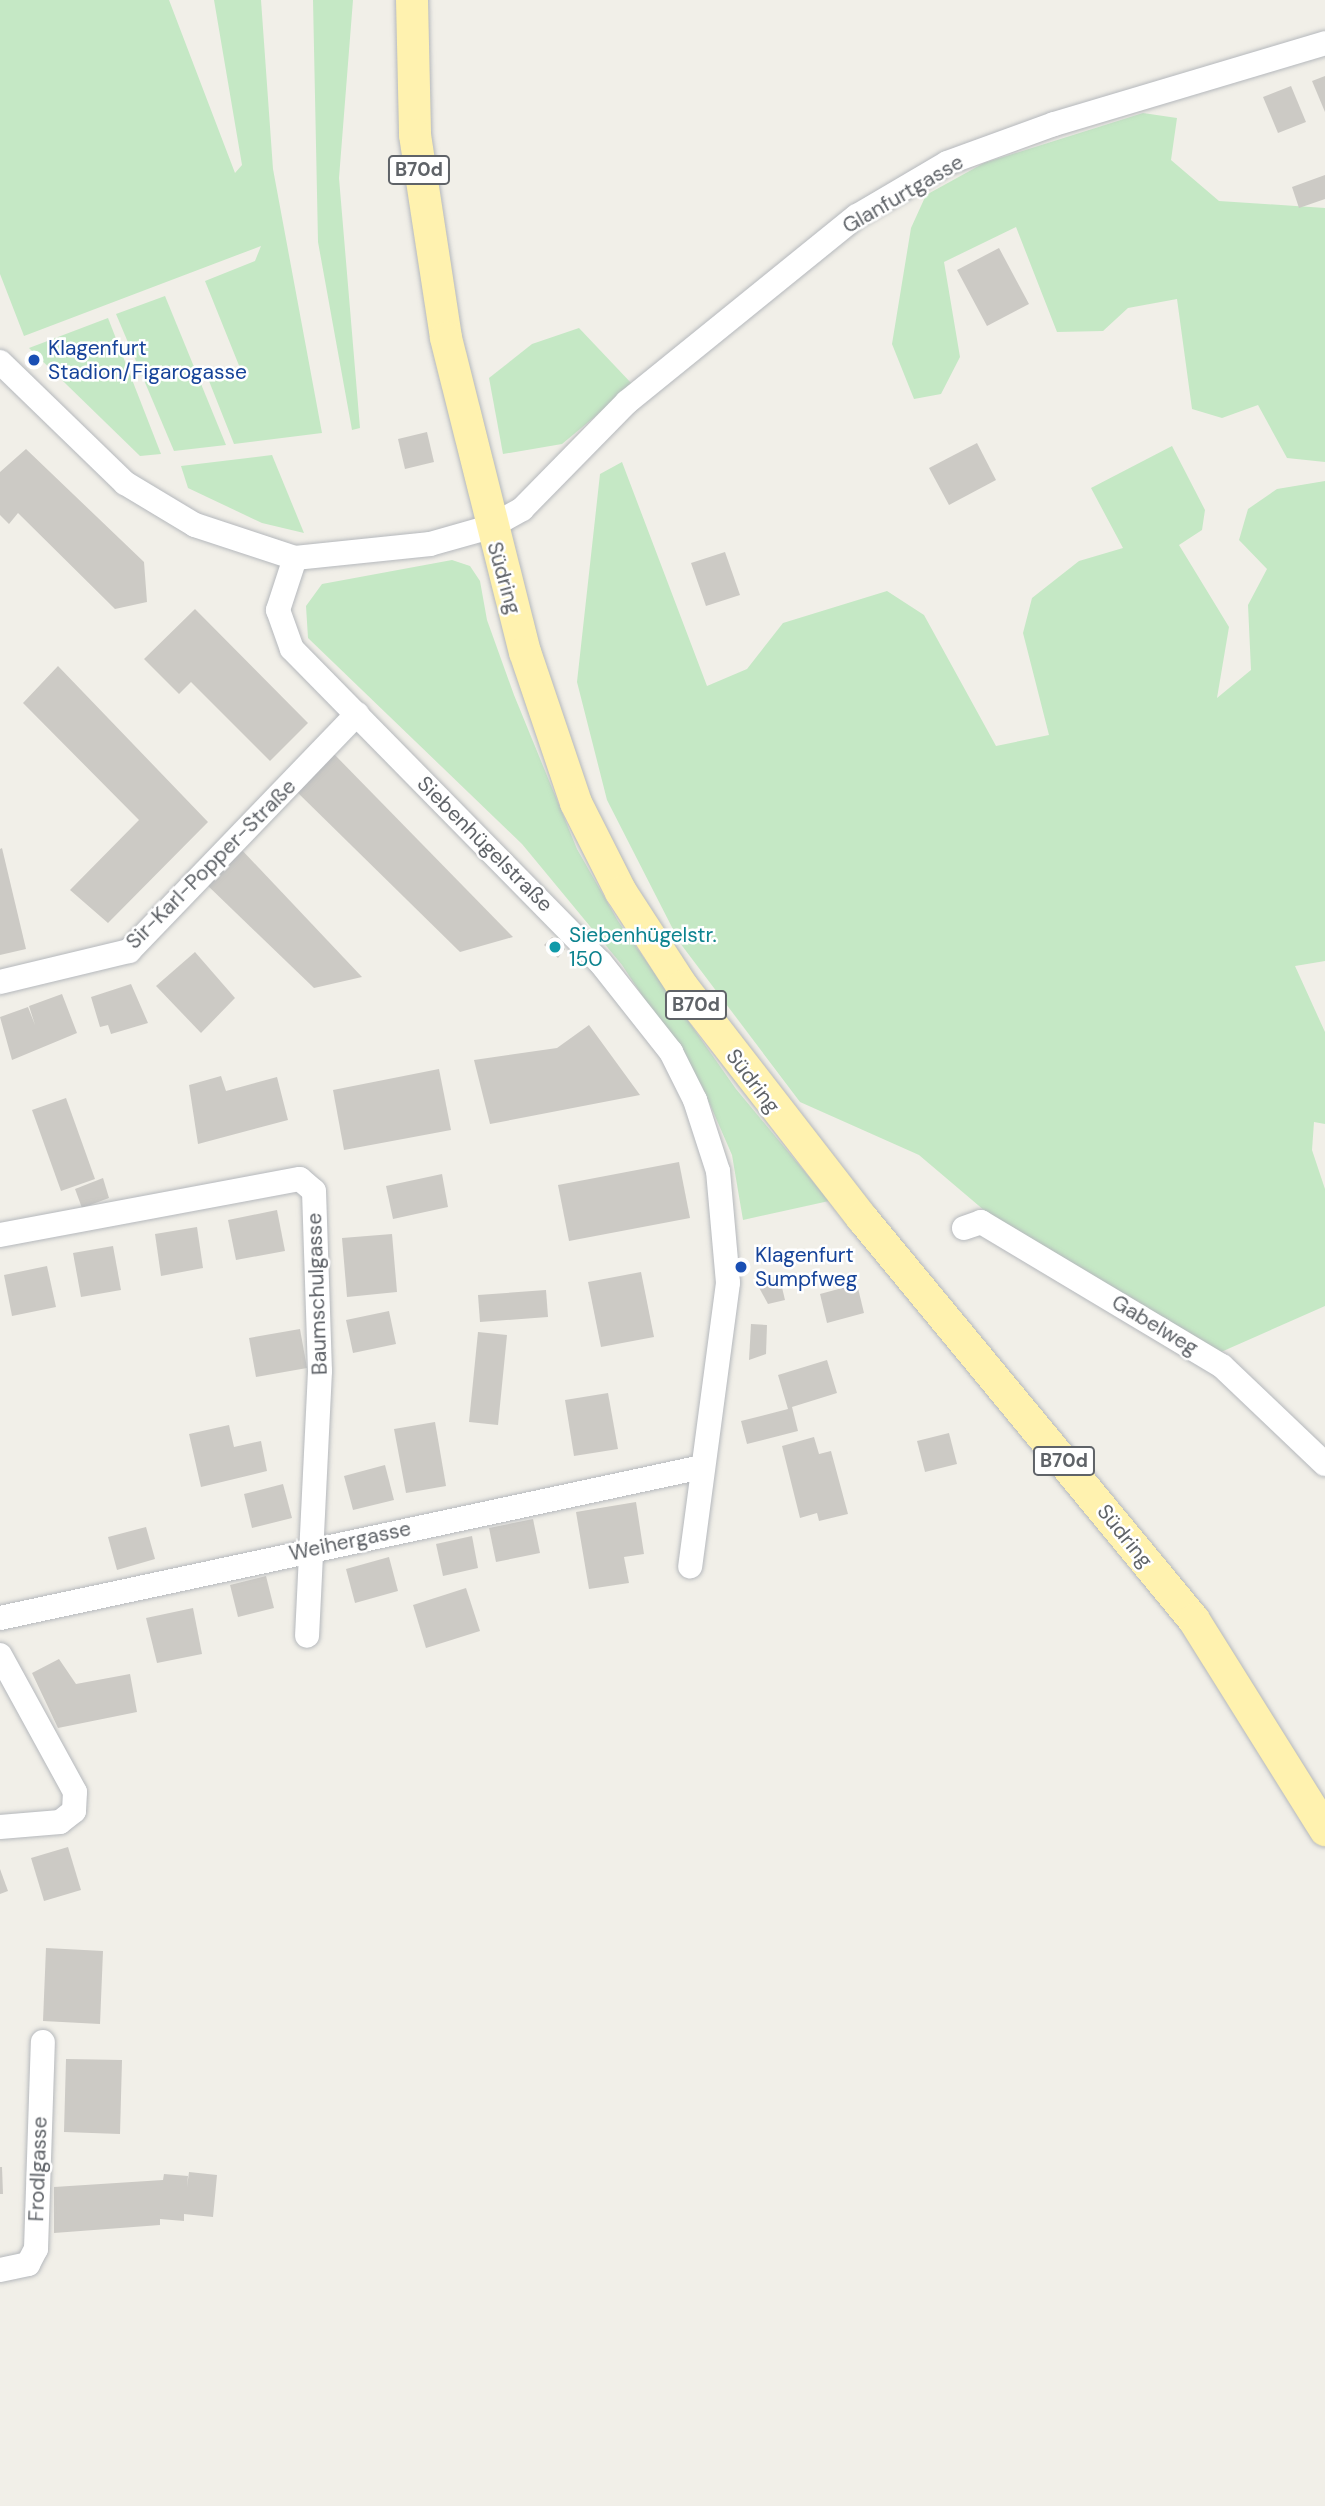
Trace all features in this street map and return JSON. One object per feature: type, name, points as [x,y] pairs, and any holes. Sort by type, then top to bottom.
[{"type":"main road","name":"Südring","points":[[412,0],[415,135],[427,239],[490,527],[576,803],[621,891],[682,986],[840,1191],[1194,1620],[1325,1830]]},
{"type":"street","name":"Glanfurtgasse","points":[[490,527],[539,494],[620,408],[857,216],[947,163],[1054,124],[1325,43]]},
{"type":"street","points":[[0,362],[147,499],[195,525],[295,558],[367,555],[490,527]]},
{"type":"street","name":"Siebenhügelstraße","points":[[295,558],[278,610],[281,629],[357,715],[608,970],[671,1052],[695,1100],[718,1171],[728,1283],[690,1566]]},
{"type":"street","name":"Sir-Karl-Popper-Straße","points":[[0,982],[129,951],[357,715]]},
{"type":"street","name":"Baumschulgasse","points":[[0,1235],[300,1179],[314,1191],[320,1371],[314,1548],[307,1636]]},
{"type":"street","name":"Gabelweg","points":[[964,1228],[981,1222],[1222,1366],[1325,1464]]},
{"type":"street","name":"Weihergasse","points":[[0,1618],[314,1548],[702,1467]]},
{"type":"street","points":[[0,1655],[75,1792],[74,1811],[60,1822],[0,1827]]},
{"type":"street","name":"Frodlgasse","points":[[0,2270],[28,2264],[36,2249],[43,2042]]},
{"type":"green space","points":[[0,0],[169,0],[235,173],[242,165],[214,0],[261,0],[273,169],[322,433],[234,444],[209,381],[240,368],[205,281],[255,261],[261,246],[24,336],[0,274]]},
{"type":"green space","points":[[313,0],[353,0],[339,178],[360,428],[352,430],[318,242]]},
{"type":"green space","points":[[1143,113],[1177,118],[1171,160],[1219,201],[1325,208],[1325,462],[1287,458],[1258,405],[1222,418],[1192,409],[1177,299],[1128,308],[1103,331],[1057,332],[1016,227],[944,262],[960,357],[941,394],[914,399],[892,344],[911,228],[926,195],[984,163]]},
{"type":"green space","points":[[165,296],[226,445],[174,451],[116,314]]},
{"type":"green space","points":[[108,318],[161,454],[140,456],[29,348]]},
{"type":"green space","points":[[579,328],[633,385],[562,444],[503,454],[489,378],[532,344]]},
{"type":"green space","points":[[1172,446],[1205,510],[1202,530],[1179,545],[1229,627],[1217,698],[1251,670],[1248,605],[1267,569],[1239,540],[1248,509],[1277,489],[1325,481],[1325,961],[1295,966],[1325,1032],[1325,1124],[1314,1122],[1312,1150],[1325,1189],[1325,1306],[1221,1352],[985,1211],[919,1155],[800,1102],[680,943],[607,800],[577,682],[600,474],[622,462],[707,686],[747,669],[783,623],[887,591],[924,615],[996,746],[1049,735],[1023,633],[1032,598],[1079,561],[1123,548],[1091,488]]},
{"type":"green space","points":[[272,455],[304,533],[262,523],[188,488],[181,466]]},
{"type":"green space","points":[[452,560],[470,566],[480,581],[487,620],[514,695],[577,849],[618,921],[736,1089],[829,1201],[743,1220],[732,1155],[702,1086],[622,965],[522,844],[308,638],[306,606],[322,584]]},
{"type":"building","points":[[1325,76],[1325,112],[1312,81]]},
{"type":"building","points":[[1291,86],[1306,122],[1278,133],[1263,97]]},
{"type":"building","points":[[1325,175],[1325,199],[1299,208],[1292,187]]},
{"type":"building","points":[[999,248],[1029,304],[987,326],[957,270]]},
{"type":"building","points":[[427,432],[434,462],[405,469],[398,439]]},
{"type":"building","points":[[977,443],[996,480],[949,505],[929,468]]},
{"type":"building","points":[[26,449],[144,562],[147,602],[115,609],[18,513],[9,524],[0,515],[0,472]]},
{"type":"building","points":[[725,552],[740,595],[706,606],[691,563]]},
{"type":"building","points":[[195,609],[308,723],[270,761],[191,682],[179,694],[144,659]]},
{"type":"building","points":[[58,666],[208,822],[108,923],[70,890],[139,820],[23,703]]},
{"type":"building","points":[[333,753],[513,937],[460,952],[297,792]]},
{"type":"building","points":[[2,848],[26,949],[0,955],[0,849]]},
{"type":"building","points":[[240,848],[362,977],[314,988],[205,883]]},
{"type":"building","name":"Siebenhügelstr. 150","points":[[552,937],[565,949],[558,958],[544,945]]},
{"type":"building","points":[[195,952],[235,998],[201,1033],[156,986]]},
{"type":"building","points":[[131,984],[148,1023],[111,1034],[108,1025],[100,1027],[91,997]]},
{"type":"building","points":[[62,994],[77,1033],[12,1060],[0,1017],[28,1007],[35,1025],[29,1006]]},
{"type":"building","points":[[589,1025],[640,1095],[490,1124],[474,1060],[557,1048]]},
{"type":"building","points":[[439,1069],[451,1130],[344,1150],[333,1090]]},
{"type":"building","points":[[221,1076],[226,1091],[277,1077],[288,1120],[198,1144],[189,1085]]},
{"type":"building","points":[[66,1098],[95,1179],[61,1191],[32,1110]]},
{"type":"building","points":[[679,1162],[690,1218],[569,1241],[558,1185]]},
{"type":"building","points":[[442,1174],[448,1207],[393,1219],[386,1186]]},
{"type":"building","points":[[103,1178],[109,1198],[82,1208],[75,1189]]},
{"type":"building","points":[[277,1210],[285,1251],[236,1260],[228,1220]]},
{"type":"building","points":[[197,1227],[203,1268],[161,1276],[155,1234]]},
{"type":"building","points":[[392,1234],[397,1292],[347,1297],[342,1238]]},
{"type":"building","points":[[113,1246],[121,1290],[81,1297],[73,1253]]},
{"type":"building","points":[[47,1266],[56,1307],[12,1316],[4,1275]]},
{"type":"building","points":[[641,1272],[654,1337],[601,1347],[588,1282]]},
{"type":"building","points":[[779,1275],[785,1300],[768,1304],[756,1282]]},
{"type":"building","points":[[857,1284],[864,1313],[827,1323],[820,1294]]},
{"type":"building","points":[[546,1290],[548,1317],[480,1322],[478,1295]]},
{"type":"building","points":[[389,1311],[396,1344],[353,1353],[346,1320]]},
{"type":"building","points":[[751,1324],[767,1325],[766,1354],[749,1360]]},
{"type":"building","points":[[300,1329],[307,1368],[256,1377],[249,1338]]},
{"type":"building","points":[[478,1332],[507,1335],[498,1425],[469,1422]]},
{"type":"building","points":[[827,1360],[837,1393],[792,1407],[798,1431],[747,1444],[741,1421],[788,1409],[778,1375]]},
{"type":"building","points":[[608,1393],[618,1449],[574,1456],[565,1400]]},
{"type":"building","points":[[435,1422],[446,1486],[406,1493],[394,1429]]},
{"type":"building","points":[[229,1425],[234,1447],[261,1441],[267,1471],[201,1487],[189,1434]]},
{"type":"building","points":[[949,1433],[957,1464],[925,1472],[917,1441]]},
{"type":"building","points":[[814,1437],[819,1454],[831,1451],[848,1514],[819,1521],[817,1513],[800,1518],[782,1446]]},
{"type":"building","points":[[385,1465],[394,1500],[353,1510],[344,1476]]},
{"type":"building","points":[[283,1484],[292,1518],[252,1528],[244,1494]]},
{"type":"building","points":[[636,1502],[644,1554],[624,1557],[629,1583],[589,1589],[576,1512]]},
{"type":"building","points":[[533,1519],[540,1553],[496,1562],[489,1528]]},
{"type":"building","points":[[146,1527],[155,1559],[117,1570],[108,1537]]},
{"type":"building","points":[[472,1536],[478,1568],[443,1576],[436,1544]]},
{"type":"building","points":[[389,1557],[398,1591],[355,1603],[346,1569]]},
{"type":"building","points":[[266,1576],[274,1608],[238,1617],[230,1585]]},
{"type":"building","points":[[466,1588],[480,1631],[426,1648],[413,1605]]},
{"type":"building","points":[[193,1608],[202,1654],[157,1663],[146,1618]]},
{"type":"building","points":[[59,1659],[76,1684],[130,1674],[137,1712],[58,1728],[32,1673]]},
{"type":"building","points":[[68,1847],[81,1890],[44,1901],[31,1858]]},
{"type":"building","points":[[0,1869],[8,1891],[0,1894]]},
{"type":"building","points":[[46,1948],[103,1951],[100,2024],[43,2021]]},
{"type":"building","points":[[66,2059],[122,2060],[120,2134],[64,2132]]},
{"type":"building","points":[[2,2167],[3,2194],[0,2194]]},
{"type":"building","points":[[189,2172],[217,2175],[213,2217],[184,2214],[184,2221],[160,2219],[160,2225],[54,2233],[54,2187],[163,2180],[164,2174],[188,2176],[187,2187]]},
{"type":"place","name":"Klagenfurt Stadion/Figarogasse","points":[[34,360]]},
{"type":"place","name":"Siebenhügelstr. 150","points":[[555,947]]},
{"type":"place","name":"Klagenfurt Sumpfweg","points":[[741,1267]]}]
